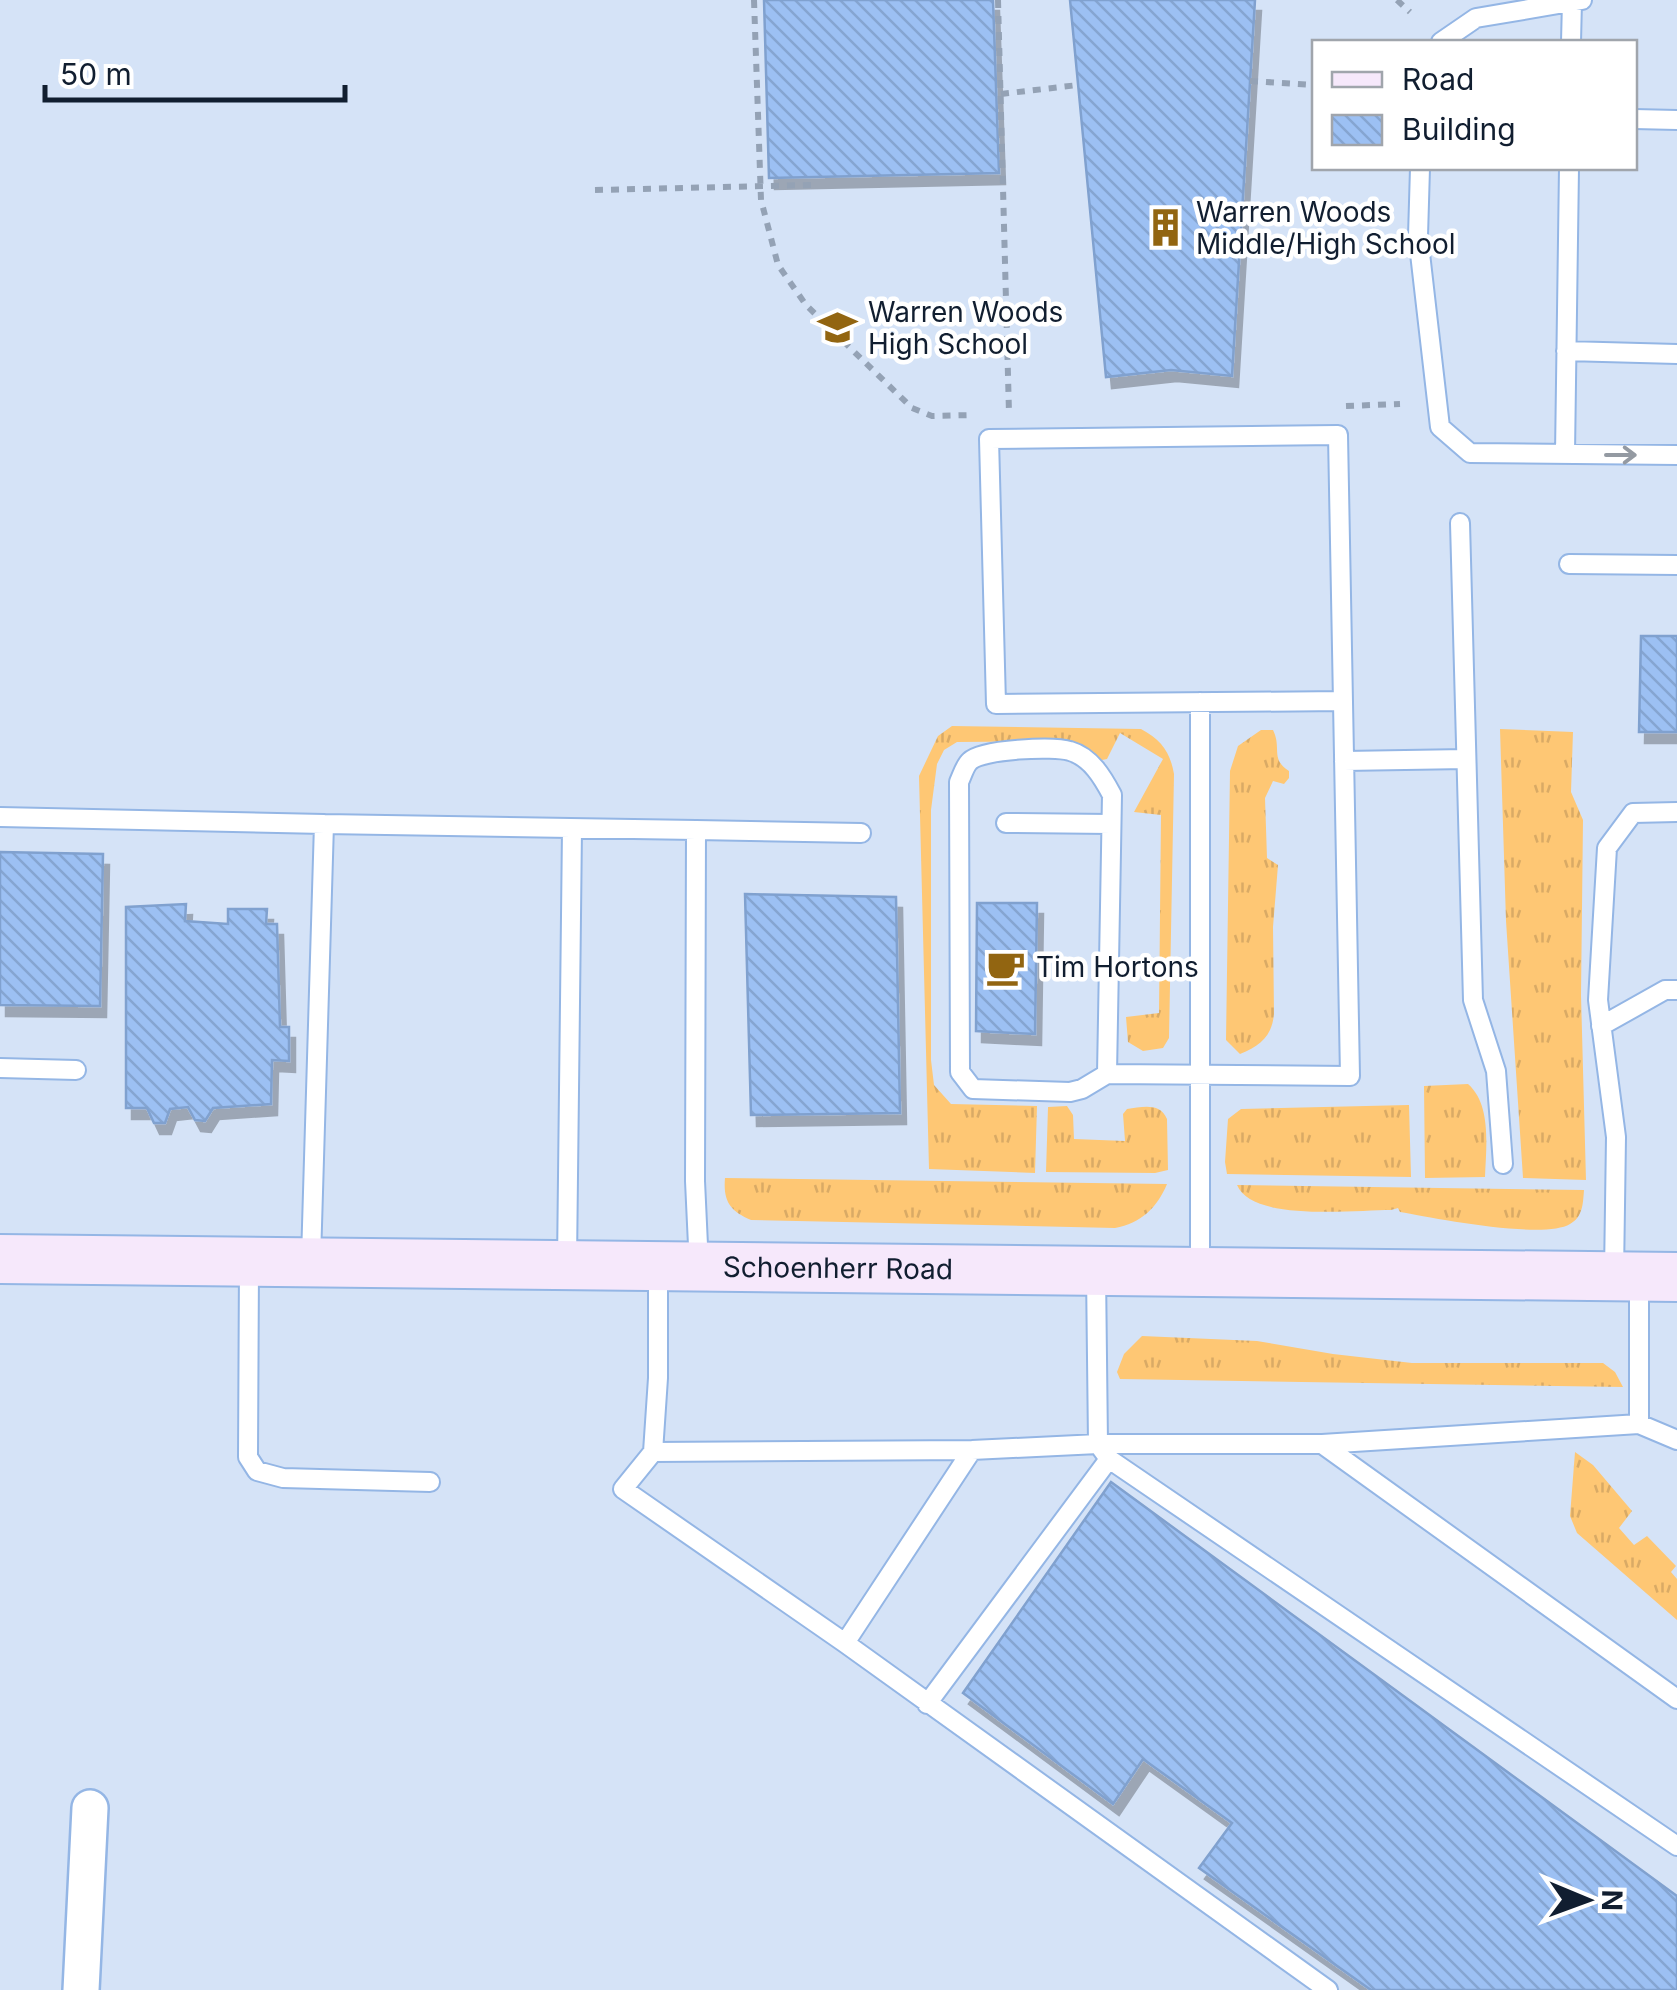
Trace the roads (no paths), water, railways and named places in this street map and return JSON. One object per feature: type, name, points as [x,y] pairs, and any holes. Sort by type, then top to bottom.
[{"type":"main road","name":"Schoenherr Road","points":[[0,1259],[1643,1277]]},
{"type":"street","points":[[82,1990],[90,1808]]},
{"type":"lane","points":[[1444,40],[1476,18],[1577,1],[1571,40]]},
{"type":"lane","points":[[1637,118],[1677,120]]},
{"type":"lane","points":[[1420,170],[1418,236],[1440,427],[1470,453],[1677,455]]},
{"type":"lane","points":[[1564,454],[1569,170]]},
{"type":"lane","points":[[1566,351],[1677,354]]},
{"type":"lane","points":[[1107,1074],[1112,796],[1101,773],[1070,750],[989,753],[970,761],[959,782],[960,1072],[973,1088],[1070,1092],[1082,1090],[1107,1074],[1350,1076],[1344,761],[1343,702],[1338,435],[990,439],[996,704],[1343,702]]},
{"type":"lane","points":[[1460,523],[1473,1000],[1496,1071],[1503,1164]]},
{"type":"lane","points":[[1569,564],[1677,565]]},
{"type":"lane","points":[[1200,702],[1200,1273]]},
{"type":"lane","points":[[1344,761],[1466,760]]},
{"type":"lane","points":[[1638,1424],[1643,1277],[1616,1137],[1598,1000],[1607,848],[1633,814],[1677,812]]},
{"type":"lane","points":[[0,817],[861,832]]},
{"type":"lane","points":[[1006,823],[1111,824]]},
{"type":"lane","points":[[310,1264],[324,824]]},
{"type":"lane","points":[[567,1266],[572,828]]},
{"type":"lane","points":[[696,830],[678,1267],[653,1452],[623,1489],[845,1643],[1328,1990]]},
{"type":"lane","points":[[1602,1026],[1665,990],[1677,990]]},
{"type":"lane","points":[[0,1068],[76,1070]]},
{"type":"lane","points":[[249,1264],[248,1457],[257,1470],[283,1478],[430,1482]]},
{"type":"lane","points":[[926,1704],[1104,1451],[1096,1271]]},
{"type":"lane","points":[[653,1452],[1104,1451],[1322,1444],[1638,1424],[1677,1440]]},
{"type":"lane","points":[[1322,1444],[1677,1699]]},
{"type":"lane","points":[[845,1643],[972,1450]]},
{"type":"lane","points":[[1104,1451],[1677,1846]]},
{"type":"place","name":"Warren Woods Middle/High School","points":[[1166,228]]},
{"type":"place","name":"Warren Woods High School","points":[[838,328]]},
{"type":"place","name":"Tim Hortons","points":[[1006,967]]}]
